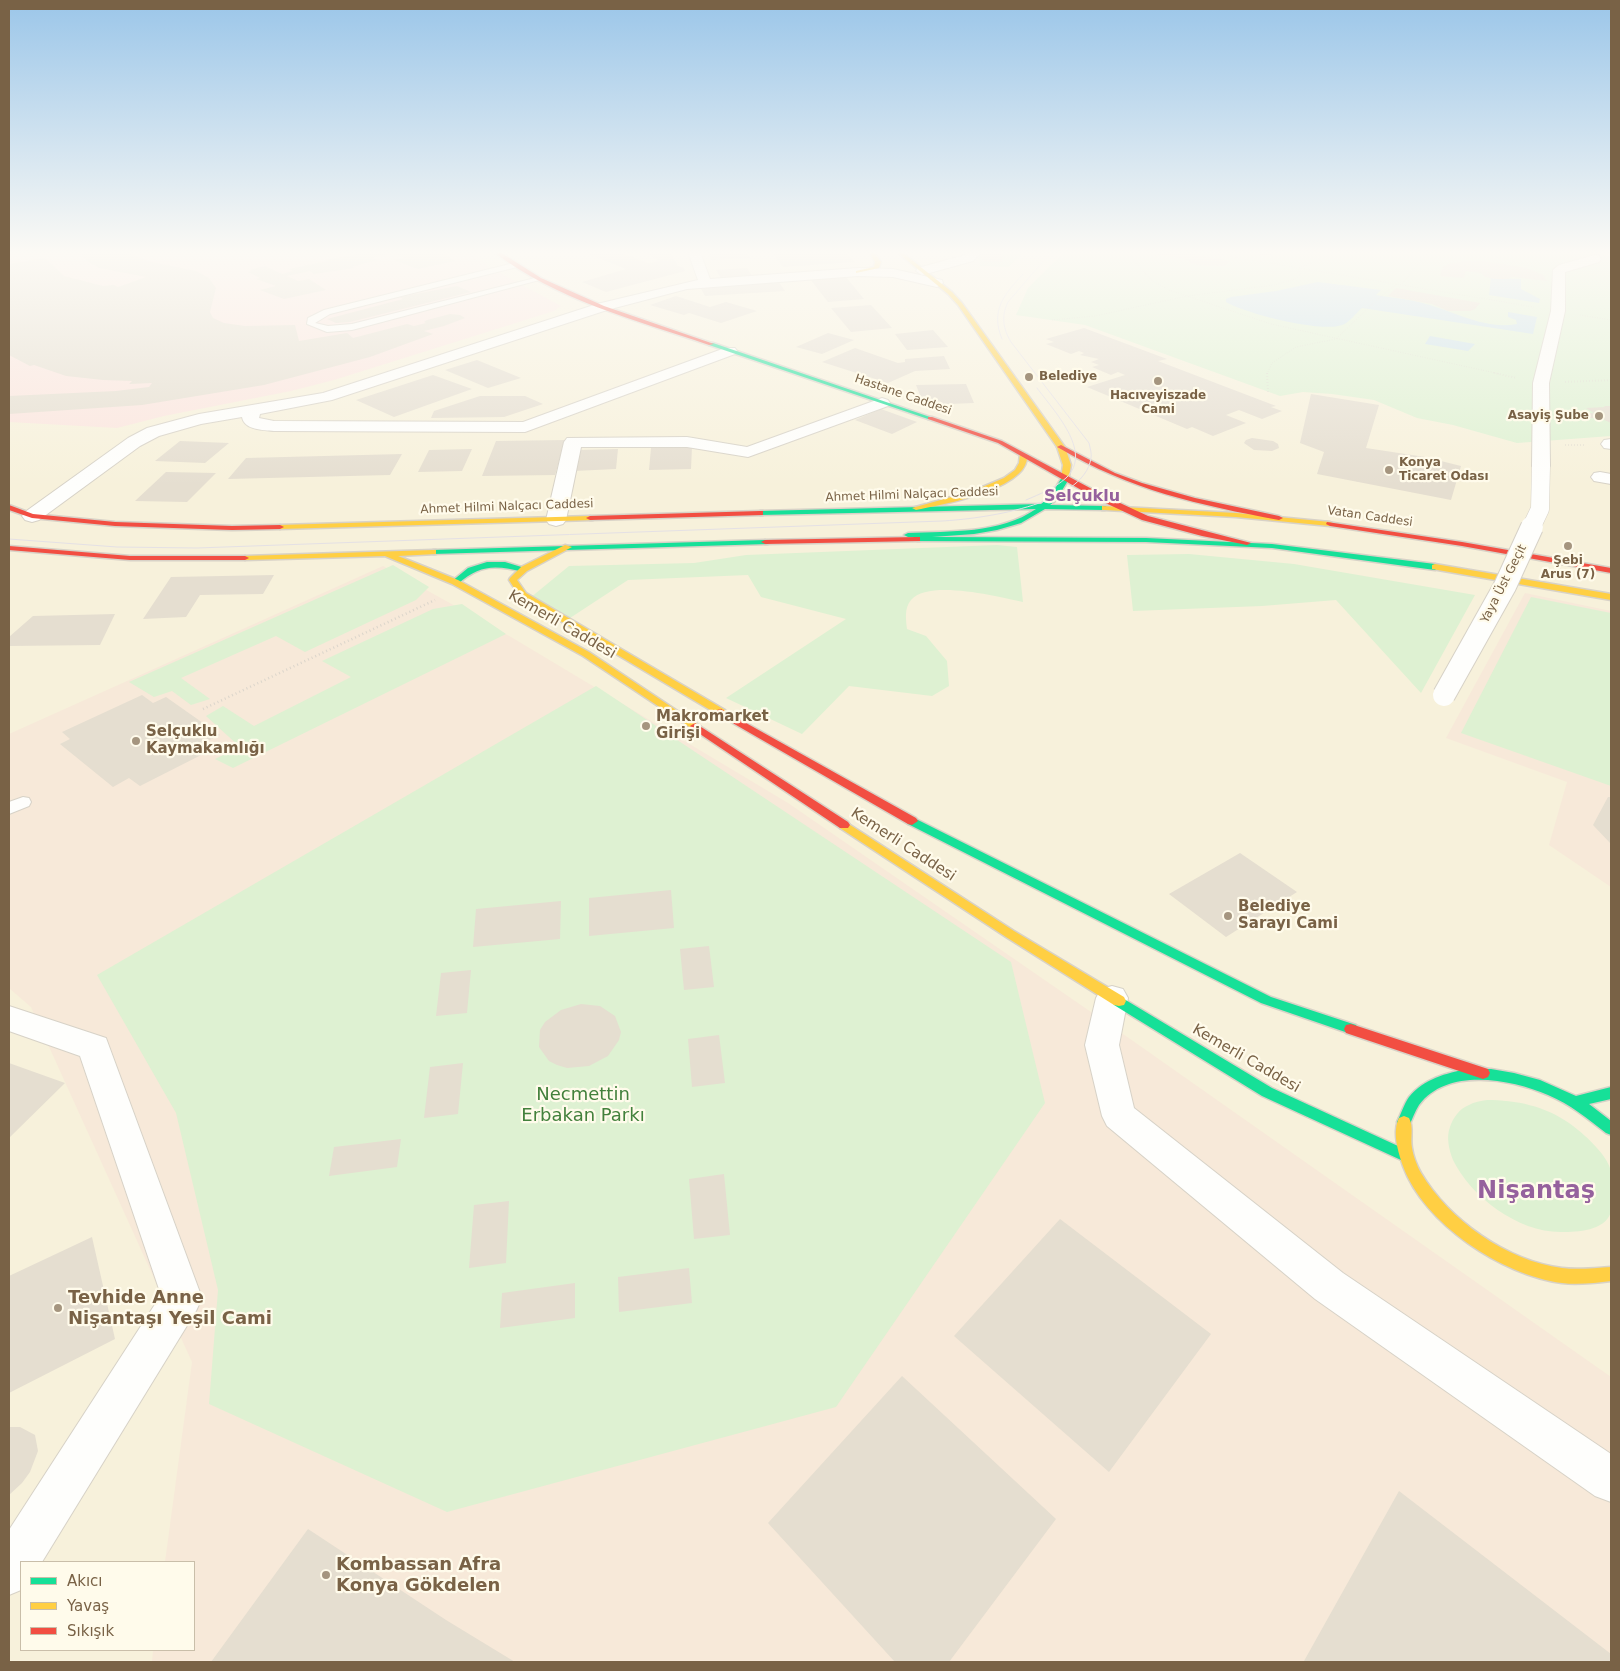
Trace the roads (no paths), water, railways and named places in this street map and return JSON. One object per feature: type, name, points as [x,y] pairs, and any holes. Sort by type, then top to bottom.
[{"type":"street","points":[[32,516],[134,442],[153,432],[199,419],[304,402],[348,390],[532,330]]},
{"type":"street","name":"Hastane Caddesi","points":[[667,330],[1000,442],[1123,509]]},
{"type":"street","points":[[857,539],[995,529],[1024,520],[1045,506],[1066,479],[1067,458],[1061,447],[978,330]]},
{"type":"street","name":"Yaya Üst Geçit","points":[[1444,696],[1505,586],[1540,508],[1541,383],[1554,330]]},
{"type":"street","points":[[252,411],[250,419],[257,424],[274,426],[525,427],[730,352]]},
{"type":"street","points":[[556,520],[573,442],[687,442],[748,452],[882,403]]},
{"type":"street","points":[[1036,438],[1046,428]]},
{"type":"street","points":[[1000,442],[1022,442]]},
{"type":"street","points":[[1061,447],[1098,470],[1134,483],[1206,502],[1293,520]]},
{"type":"street","points":[[916,508],[955,499],[997,484],[1018,471],[1023,463],[1023,455]]},
{"type":"street","name":"Ahmet Hilmi Nalçacı Caddesi","points":[[9,507],[32,516],[115,524],[232,528],[1009,506],[1123,509]]},
{"type":"street","points":[[1123,509],[1202,534],[1272,546],[1476,573],[1611,597]]},
{"type":"street","name":"Vatan Caddesi","points":[[1123,509],[1293,520],[1373,530],[1611,571]]},
{"type":"street","points":[[9,548],[130,558],[251,558],[857,539],[1085,539],[1272,546]]},
{"type":"street","name":"Kemerli Caddesi","points":[[568,547],[524,569],[513,580],[523,595],[722,714],[931,832],[1266,1000],[1483,1073]]},
{"type":"street","name":"Kemerli Caddesi","points":[[387,554],[459,584],[586,654],[1001,928],[1267,1092],[1406,1156]]},
{"type":"street","points":[[459,584],[462,573],[480,565],[504,563],[524,569]]},
{"type":"street","points":[[1112,998],[1102,1045],[1119,1116],[1329,1286],[1611,1480]]},
{"type":"street","points":[[9,1018],[94,1047],[182,1298],[9,1572]]},
{"type":"street","points":[[1611,1130],[1574,1102],[1544,1087],[1513,1077],[1483,1073],[1452,1076],[1427,1087],[1410,1104],[1403,1128],[1406,1156],[1421,1186],[1444,1216],[1477,1242],[1515,1263],[1556,1275],[1594,1278],[1611,1274]]},
{"type":"street","points":[[1574,1102],[1611,1092]]},
{"type":"street","points":[[1594,1278],[1606,1287]]},
{"type":"water","points":[[1507,330],[1534,330],[1533,334]]},
{"type":"water","points":[[1430,336],[1475,344],[1468,351],[1425,344]]},
{"type":"tram line","points":[[999,330],[1002,339]]},
{"type":"tram line","points":[[9,539],[117,547],[197,548],[942,521],[1004,513],[1028,507],[1070,488],[1084,474],[1091,456],[1089,443],[1011,342],[1006,330]]},
{"type":"tram line","points":[[1026,500],[1062,482],[1073,468],[1076,456],[1073,444],[1061,419],[1037,388]]},
{"type":"place","name":"Belediye","points":[[1029,377]]},
{"type":"place","name":"Hacıveyiszade Cami","points":[[1158,381]]},
{"type":"place","name":"Asayiş Şube","points":[[1599,416]]},
{"type":"place","name":"Konya Ticaret Odası","points":[[1389,470]]},
{"type":"place","name":"Şebi Arus (7)","points":[[1568,546]]},
{"type":"place","name":"Makromarket Girişi","points":[[646,726]]},
{"type":"place","name":"Selçuklu Kaymakamlığı","points":[[136,741]]},
{"type":"place","name":"Belediye Sarayı Cami","points":[[1228,916]]},
{"type":"place","name":"Tevhide Anne Nişantaşı Yeşil Cami","points":[[58,1308]]},
{"type":"place","name":"Kombassan Afra Konya Gökdelen","points":[[326,1575]]},
{"type":"district","name":"Selçuklu","points":[[1082,497]]},
{"type":"district","name":"Nişantaş","points":[[1536,1192]]},
{"type":"park label","name":"Necmettin Erbakan Parkı","points":[[583,1105]]}]
